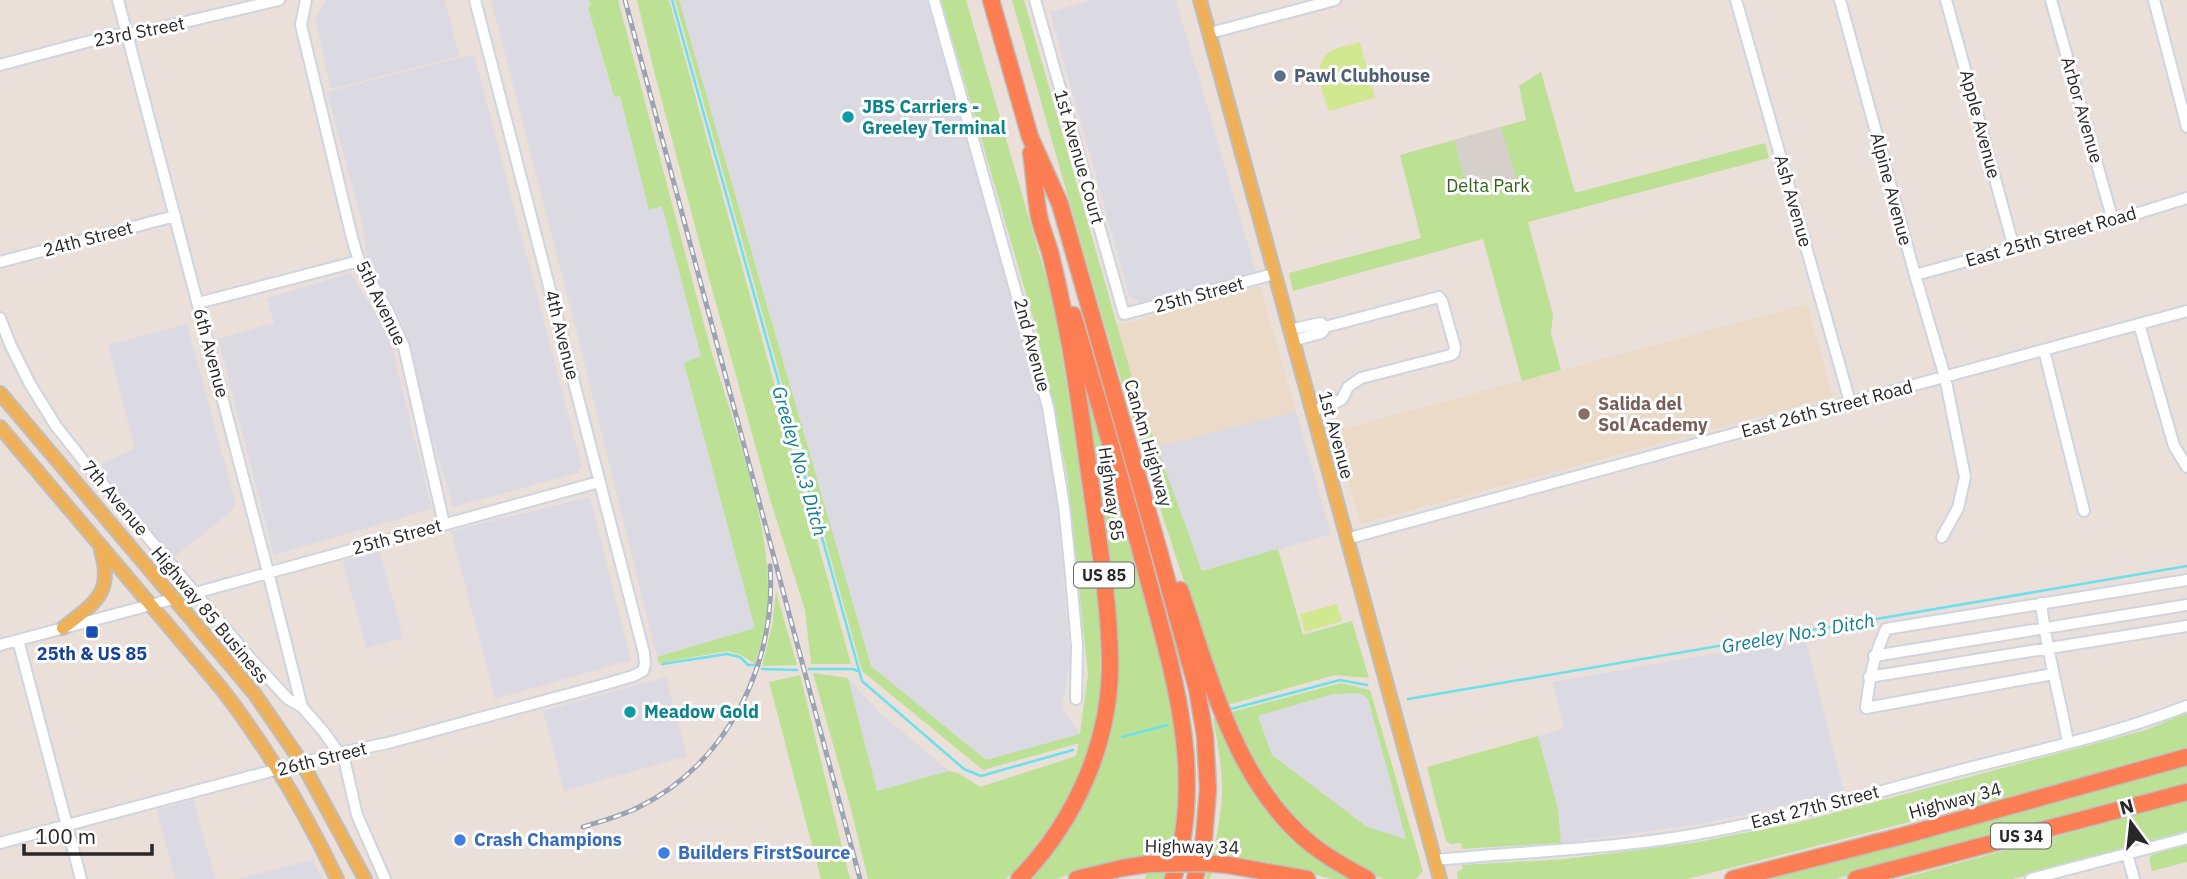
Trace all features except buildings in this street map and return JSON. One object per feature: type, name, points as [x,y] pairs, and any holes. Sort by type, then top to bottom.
[{"type":"highway","name":"Highway 85","points":[[990,0],[1030,137],[1060,204],[1100,345]]},
{"type":"highway","name":"Highway 85","points":[[1019,879],[1062,826],[1079,795],[1094,758],[1103,724],[1110,667],[1106,591],[1078,389],[1049,250],[1038,212],[1030,137]]},
{"type":"highway","points":[[1049,250],[1063,277],[1123,486],[1181,711],[1186,747],[1188,803],[1173,879]]},
{"type":"highway","name":"CanAm Highway","points":[[1100,345],[1159,551]]},
{"type":"highway","points":[[1159,551],[1179,587],[1222,711],[1254,778],[1302,836],[1367,879]]},
{"type":"highway","name":"US 85","points":[[1159,551],[1197,689],[1205,736],[1208,766],[1206,819],[1195,879]]},
{"type":"highway","name":"Highway 34","points":[[1733,879],[1902,836],[2187,757]]},
{"type":"highway","name":"US 34","points":[[1856,879],[2187,792]]},
{"type":"highway","name":"Highway 34","points":[[1077,879],[1122,867],[1203,863],[1307,879]]},
{"type":"main road","name":"1st Avenue","points":[[1200,0],[1440,879]]},
{"type":"main road","name":"Highway 85 Business","points":[[0,393],[254,694],[302,763],[365,879]]},
{"type":"main road","points":[[0,427],[252,728],[325,853],[337,879]]},
{"type":"main road","points":[[63,628],[92,604],[101,592],[106,569],[99,544]]},
{"type":"street","name":"6th Avenue","points":[[118,0],[302,707]]},
{"type":"street","name":"23rd Street","points":[[0,65],[113,35],[138,33],[279,0]]},
{"type":"street","name":"5th Avenue","points":[[306,0],[301,26],[359,261],[387,309],[404,346],[444,524]]},
{"type":"street","name":"4th Avenue","points":[[475,0],[644,653],[643,671]]},
{"type":"street","name":"2nd Avenue","points":[[934,0],[1021,302],[1048,407],[1064,506],[1070,565],[1077,646],[1076,699]]},
{"type":"street","name":"1st Avenue Court","points":[[1035,0],[1124,314]]},
{"type":"street","points":[[1210,33],[1335,0]]},
{"type":"street","name":"Ash Avenue","points":[[1736,0],[1850,402]]},
{"type":"street","name":"Alpine Avenue","points":[[1840,0],[1945,377],[1965,477],[1958,508],[1942,537]]},
{"type":"street","name":"Apple Avenue","points":[[1947,0],[2014,248]]},
{"type":"street","name":"Arbor Avenue","points":[[2051,0],[2113,221]]},
{"type":"street","points":[[2154,0],[2187,127]]},
{"type":"street","name":"East 25th Street Road","points":[[1915,275],[2187,198]]},
{"type":"street","name":"24th Street","points":[[0,262],[175,216]]},
{"type":"street","points":[[198,303],[359,261]]},
{"type":"street","name":"25th Street","points":[[1124,314],[1274,274]]},
{"type":"street","points":[[1291,336],[1321,323],[1325,327],[1439,298],[1455,347],[1451,355],[1361,378],[1348,387],[1342,399],[1312,411]]},
{"type":"street","name":"East 26th Street Road","points":[[1346,539],[2187,311]]},
{"type":"street","name":"7th Avenue","points":[[0,318],[21,368],[56,426],[278,689],[302,707],[339,753]]},
{"type":"street","points":[[2139,324],[2174,446],[2187,467]]},
{"type":"street","points":[[2044,350],[2084,511]]},
{"type":"street","name":"25th Street","points":[[195,593],[599,482]]},
{"type":"street","points":[[2053,674],[1866,708],[1874,656],[1886,629],[2187,580]]},
{"type":"street","points":[[0,645],[173,599]]},
{"type":"street","points":[[2041,603],[2068,743]]},
{"type":"street","points":[[1874,656],[2187,604]]},
{"type":"street","points":[[1869,677],[2187,626]]},
{"type":"street","points":[[18,640],[81,879]]},
{"type":"street","name":"26th Street","points":[[0,843],[339,753],[427,733],[599,686],[643,671]]},
{"type":"street","name":"East 27th Street","points":[[1434,860],[1588,849],[1751,824],[2068,743],[2147,721],[2187,706]]},
{"type":"street","points":[[339,753],[345,763],[357,815],[385,879]]},
{"type":"street","points":[[2031,879],[2187,838]]},
{"type":"street","points":[[2127,854],[2134,879]]},
{"type":"shaded area","points":[[326,0],[445,0],[459,56],[331,89],[315,20]]},
{"type":"shaded area","points":[[491,0],[589,0],[591,6],[588,7],[613,97],[620,95],[649,209],[662,205],[701,357],[684,363],[756,629],[657,657]]},
{"type":"shaded area","points":[[679,0],[926,0],[1043,409],[1055,478],[1070,659],[1062,708],[1080,734],[986,761],[871,666]]},
{"type":"shaded area","points":[[1092,0],[1176,0],[1256,272],[1141,304],[1129,295],[1050,12]]},
{"type":"shaded area","points":[[474,54],[582,467],[577,473],[453,507],[420,395],[409,344],[401,321],[367,257],[363,227],[327,92]]},
{"type":"shaded area","points":[[1501,127],[1516,179],[1468,191],[1454,140]]},
{"type":"shaded area","points":[[351,273],[389,336],[432,509],[274,555],[218,339],[274,323],[267,298]]},
{"type":"shaded area","points":[[1260,286],[1296,411],[1156,447],[1117,326]]},
{"type":"shaded area","name":"Salida del Sol Academy","points":[[1807,304],[1833,397],[1360,524],[1335,431]]},
{"type":"shaded area","points":[[187,324],[236,504],[229,513],[172,559],[101,476],[102,464],[135,448],[108,345]]},
{"type":"shaded area","points":[[1296,411],[1331,534],[1202,572],[1156,447]]},
{"type":"shaded area","points":[[590,497],[631,660],[495,699],[451,531]]},
{"type":"shaded area","points":[[380,551],[403,638],[366,648],[343,561]]},
{"type":"shaded area","points":[[1805,638],[1845,794],[1699,824],[1561,843],[1558,809],[1538,736],[1564,728],[1552,682]]},
{"type":"shaded area","points":[[666,677],[687,756],[564,791],[543,711]]},
{"type":"shaded area","points":[[848,678],[880,713],[949,771],[877,792]]},
{"type":"shaded area","points":[[1360,693],[1368,699],[1406,840],[1367,827],[1272,755],[1258,716],[1333,694]]},
{"type":"shaded area","points":[[194,800],[215,879],[175,879],[157,810]]},
{"type":"shaded area","points":[[313,860],[322,879],[236,879]]},
{"type":"green space","points":[[589,0],[618,0],[705,328],[750,477],[766,555],[768,592],[765,628],[755,664],[728,651],[659,663],[657,657],[755,628],[684,363],[701,356],[662,206],[649,210],[620,96],[614,97],[588,7],[591,6]]},
{"type":"green space","points":[[637,0],[669,0],[851,664],[811,664],[805,610],[770,499],[703,256]]},
{"type":"green space","points":[[675,0],[679,0],[871,666],[986,760],[1080,734],[1088,674],[1067,474],[1036,328],[941,0],[966,0],[1054,305],[1100,621],[1100,706],[1086,757],[1062,808],[1027,859],[1006,879],[868,879],[813,673],[848,678],[877,791],[949,771],[958,773],[980,787],[1076,756],[1079,743],[983,770],[862,671]]},
{"type":"green space","points":[[1012,0],[1024,0],[1134,384],[1202,571],[1278,549],[1303,635],[1352,621],[1369,678],[1335,675],[1227,705],[1140,443]]},
{"type":"green space","points":[[1360,42],[1375,98],[1329,111],[1321,87],[1321,62],[1333,50]]},
{"type":"green space","name":"Delta Park","points":[[1541,72],[1575,193],[1765,143],[1769,158],[1528,222],[1553,315],[1551,333],[1561,370],[1522,381],[1483,239],[1293,291],[1289,273],[1421,238],[1400,155],[1526,120],[1519,86]]},
{"type":"green space","points":[[1083,380],[1087,381],[1170,691],[1176,729],[1178,819],[1165,879],[1145,879],[1152,855],[1095,866],[1056,879],[1032,879],[1059,843],[1081,805],[1099,765],[1112,722]]},
{"type":"green space","points":[[776,592],[797,665],[762,666],[772,626]]},
{"type":"green space","points":[[1337,604],[1342,621],[1305,632],[1300,614]]},
{"type":"green space","points":[[800,675],[850,879],[821,879],[769,682]]},
{"type":"green space","points":[[1341,683],[1370,690],[1423,871],[1416,879],[1385,879],[1332,851],[1288,814],[1255,768],[1231,712]],"holes":[[[1360,693],[1368,699],[1406,839],[1367,827],[1272,755],[1258,716],[1333,694]]]},
{"type":"green space","points":[[2187,713],[2187,747],[2034,790],[1687,879],[1458,879],[1457,874],[1463,869],[1462,865],[1565,859],[1693,843],[1796,823],[2146,730]]},
{"type":"green space","points":[[1217,716],[1244,773],[1270,813],[1298,839],[1356,879],[1332,879],[1277,864],[1231,857],[1219,846],[1210,879],[1206,879],[1222,797],[1221,767],[1213,719]]},
{"type":"green space","points":[[1538,736],[1558,809],[1561,843],[1462,849],[1461,843],[1451,844],[1446,841],[1427,767]]},
{"type":"green space","points":[[2187,763],[2187,785],[1835,879],[1758,879]]},
{"type":"green space","points":[[2187,801],[2187,833],[2012,879],[1899,879]]},
{"type":"green space","points":[[2187,845],[2187,862],[2152,871],[2149,858],[2154,853]]},
{"type":"waterway","name":"Greeley No.3 Ditch","points":[[672,0],[862,681],[964,769],[981,776],[1073,750]]},
{"type":"waterway","name":"Greeley No.3 Ditch","points":[[1408,699],[2187,566]]},
{"type":"waterway","points":[[662,664],[727,654],[740,657],[748,665],[754,665]]},
{"type":"waterway","points":[[762,669],[797,670]]},
{"type":"waterway","points":[[809,669],[858,671]]},
{"type":"waterway","name":"Greeley No.3 Ditch","points":[[1231,709],[1340,680],[1367,685]]},
{"type":"waterway","name":"Greeley No.3 Ditch","points":[[1122,737],[1167,725]]},
{"type":"railway","points":[[625,0],[860,879]]},
{"type":"railway","points":[[583,827],[639,807],[670,788],[698,764],[721,737],[740,706],[755,673],[765,638],[770,602],[770,566]]},
{"type":"place","name":"Pawl Clubhouse","points":[[1280,76]]},
{"type":"place","name":"JBS Carriers - Greeley Terminal","points":[[848,117]]},
{"type":"place","name":"Salida del Sol Academy","points":[[1584,414]]},
{"type":"place","name":"25th & US 85","points":[[92,632]]},
{"type":"place","name":"Meadow Gold","points":[[630,712]]},
{"type":"place","name":"Crash Champions","points":[[460,840]]},
{"type":"place","name":"Builders FirstSource","points":[[664,853]]}]
